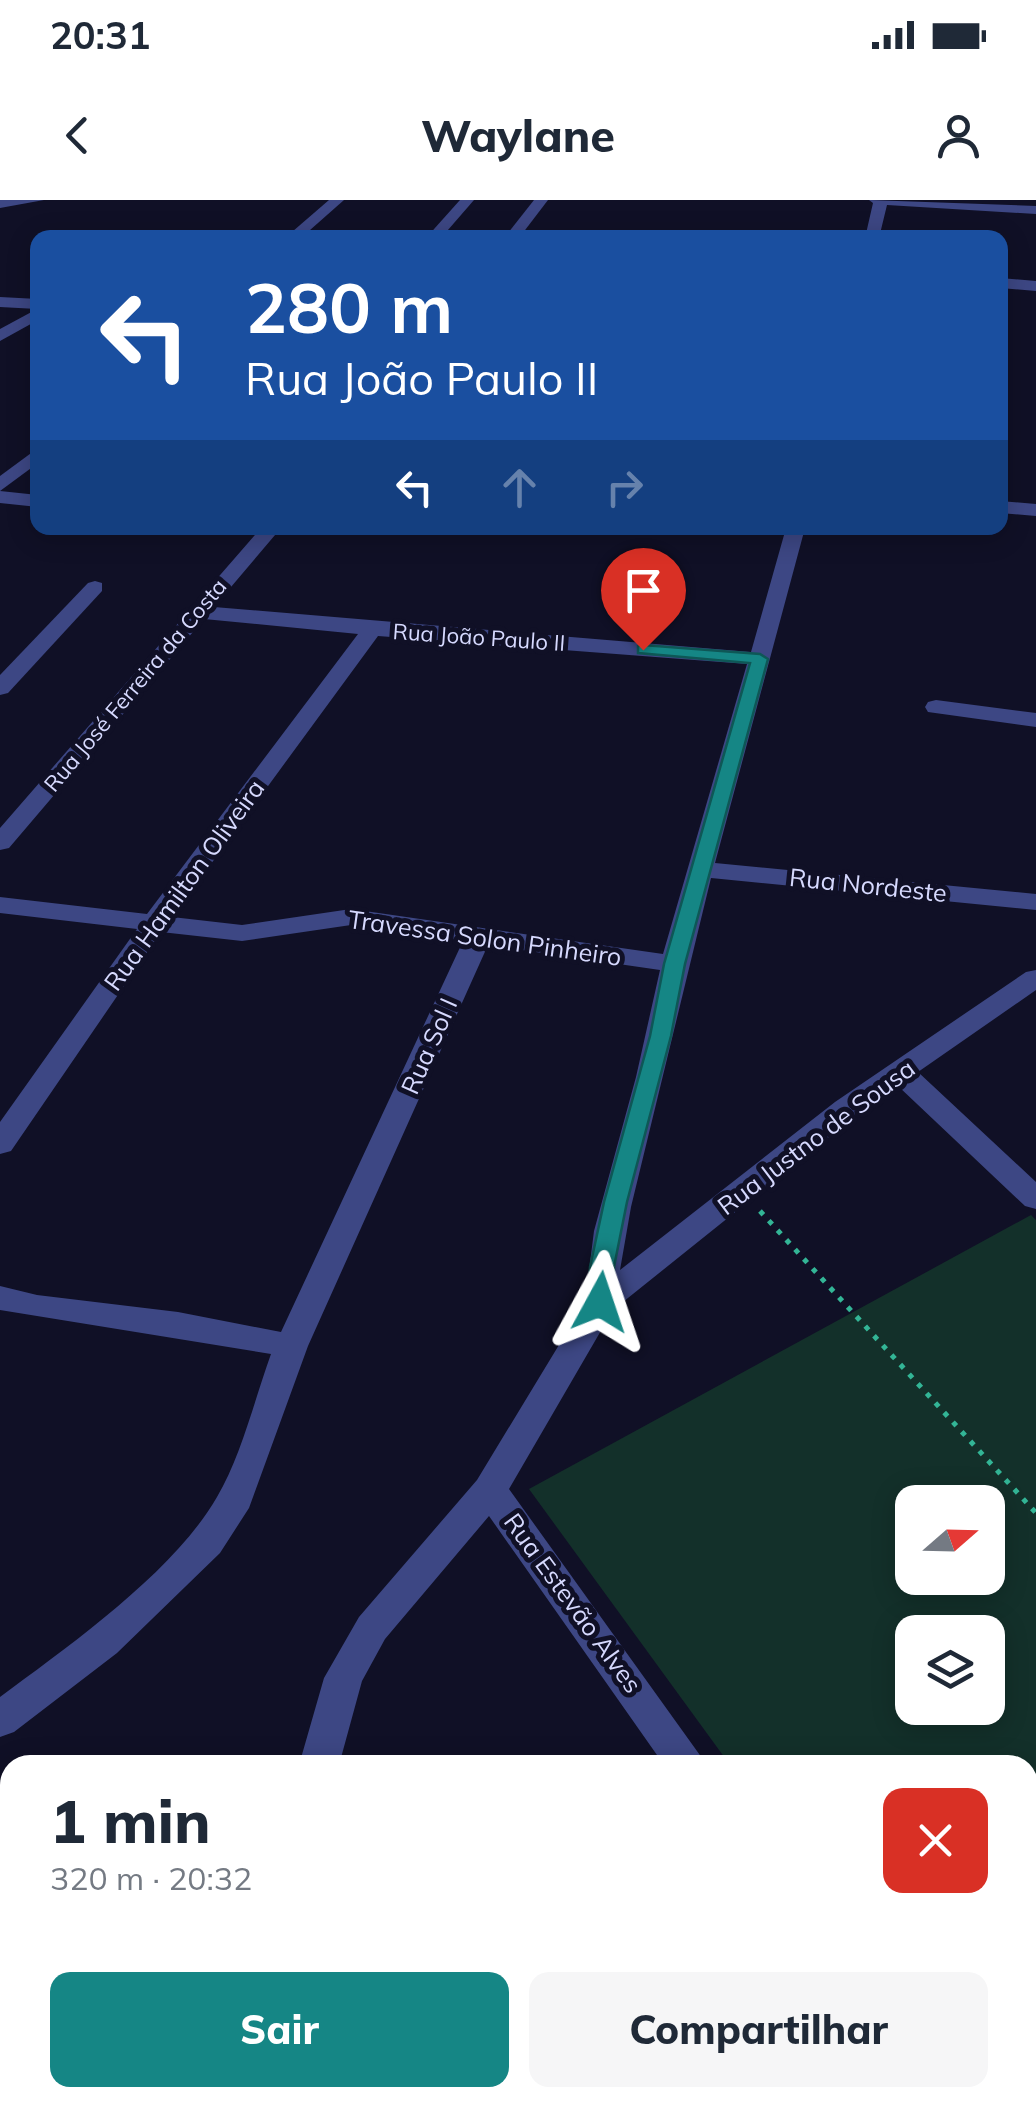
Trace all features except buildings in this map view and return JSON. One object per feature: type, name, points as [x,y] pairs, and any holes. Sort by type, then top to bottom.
[{"type":"street","points":[[0,204],[37,200]]},
{"type":"street","points":[[301,230],[335,200]]},
{"type":"street","points":[[440,230],[467,200]]},
{"type":"street","points":[[517,230],[541,200]]},
{"type":"street","points":[[873,230],[879,200],[1036,210]]},
{"type":"street","points":[[1008,284],[1036,286]]},
{"type":"street","points":[[0,302],[30,304]]},
{"type":"street","points":[[0,336],[30,318]]},
{"type":"street","points":[[0,465],[30,458]]},
{"type":"street","points":[[0,484],[30,459]]},
{"type":"street","points":[[0,497],[30,500]]},
{"type":"street","points":[[1008,508],[1036,510]]},
{"type":"street","name":"Rua José Ferreira da Costa","points":[[0,843],[264,535]]},
{"type":"street","name":"Rua Estevão Alves","points":[[680,1755],[490,1490],[600,1302],[602,1267],[616,1202],[661,1036],[674,964],[794,535]]},
{"type":"street","points":[[0,688],[95,588]]},
{"type":"street","name":"Rua João Paulo II","points":[[198,612],[760,659]]},
{"type":"street","name":"Rua Hamilton Oliveira","points":[[0,1144],[156,922],[372,629]]},
{"type":"street","points":[[936,706],[1036,720]]},
{"type":"street","points":[[0,800],[34,806]]},
{"type":"street","name":"Rua Nordeste","points":[[700,869],[1036,902]]},
{"type":"street","name":"Travessa Solon Pinheiro","points":[[0,904],[264,932],[314,918],[351,917],[674,964]]},
{"type":"street","name":"Rua Sol I","points":[[0,1720],[103,1642],[207,1543],[236,1498],[290,1346],[478,938]]},
{"type":"street","name":"Rua Justno de Sousa","points":[[600,1302],[845,1109],[1036,978]]},
{"type":"street","points":[[900,1072],[1036,1198]]},
{"type":"street","points":[[0,1298],[36,1307],[178,1324],[290,1346]]},
{"type":"street","points":[[322,1755],[343,1678],[372,1628],[490,1490]]},
{"type":"path","points":[[741,1190],[1036,1513]]},
{"type":"green space","points":[[1031,1215],[1036,1220],[1036,1755],[723,1755],[529,1489]]},
{"type":"route","points":[[600,1302],[602,1267],[616,1202],[661,1036],[674,964],[760,659],[643,650]]}]
